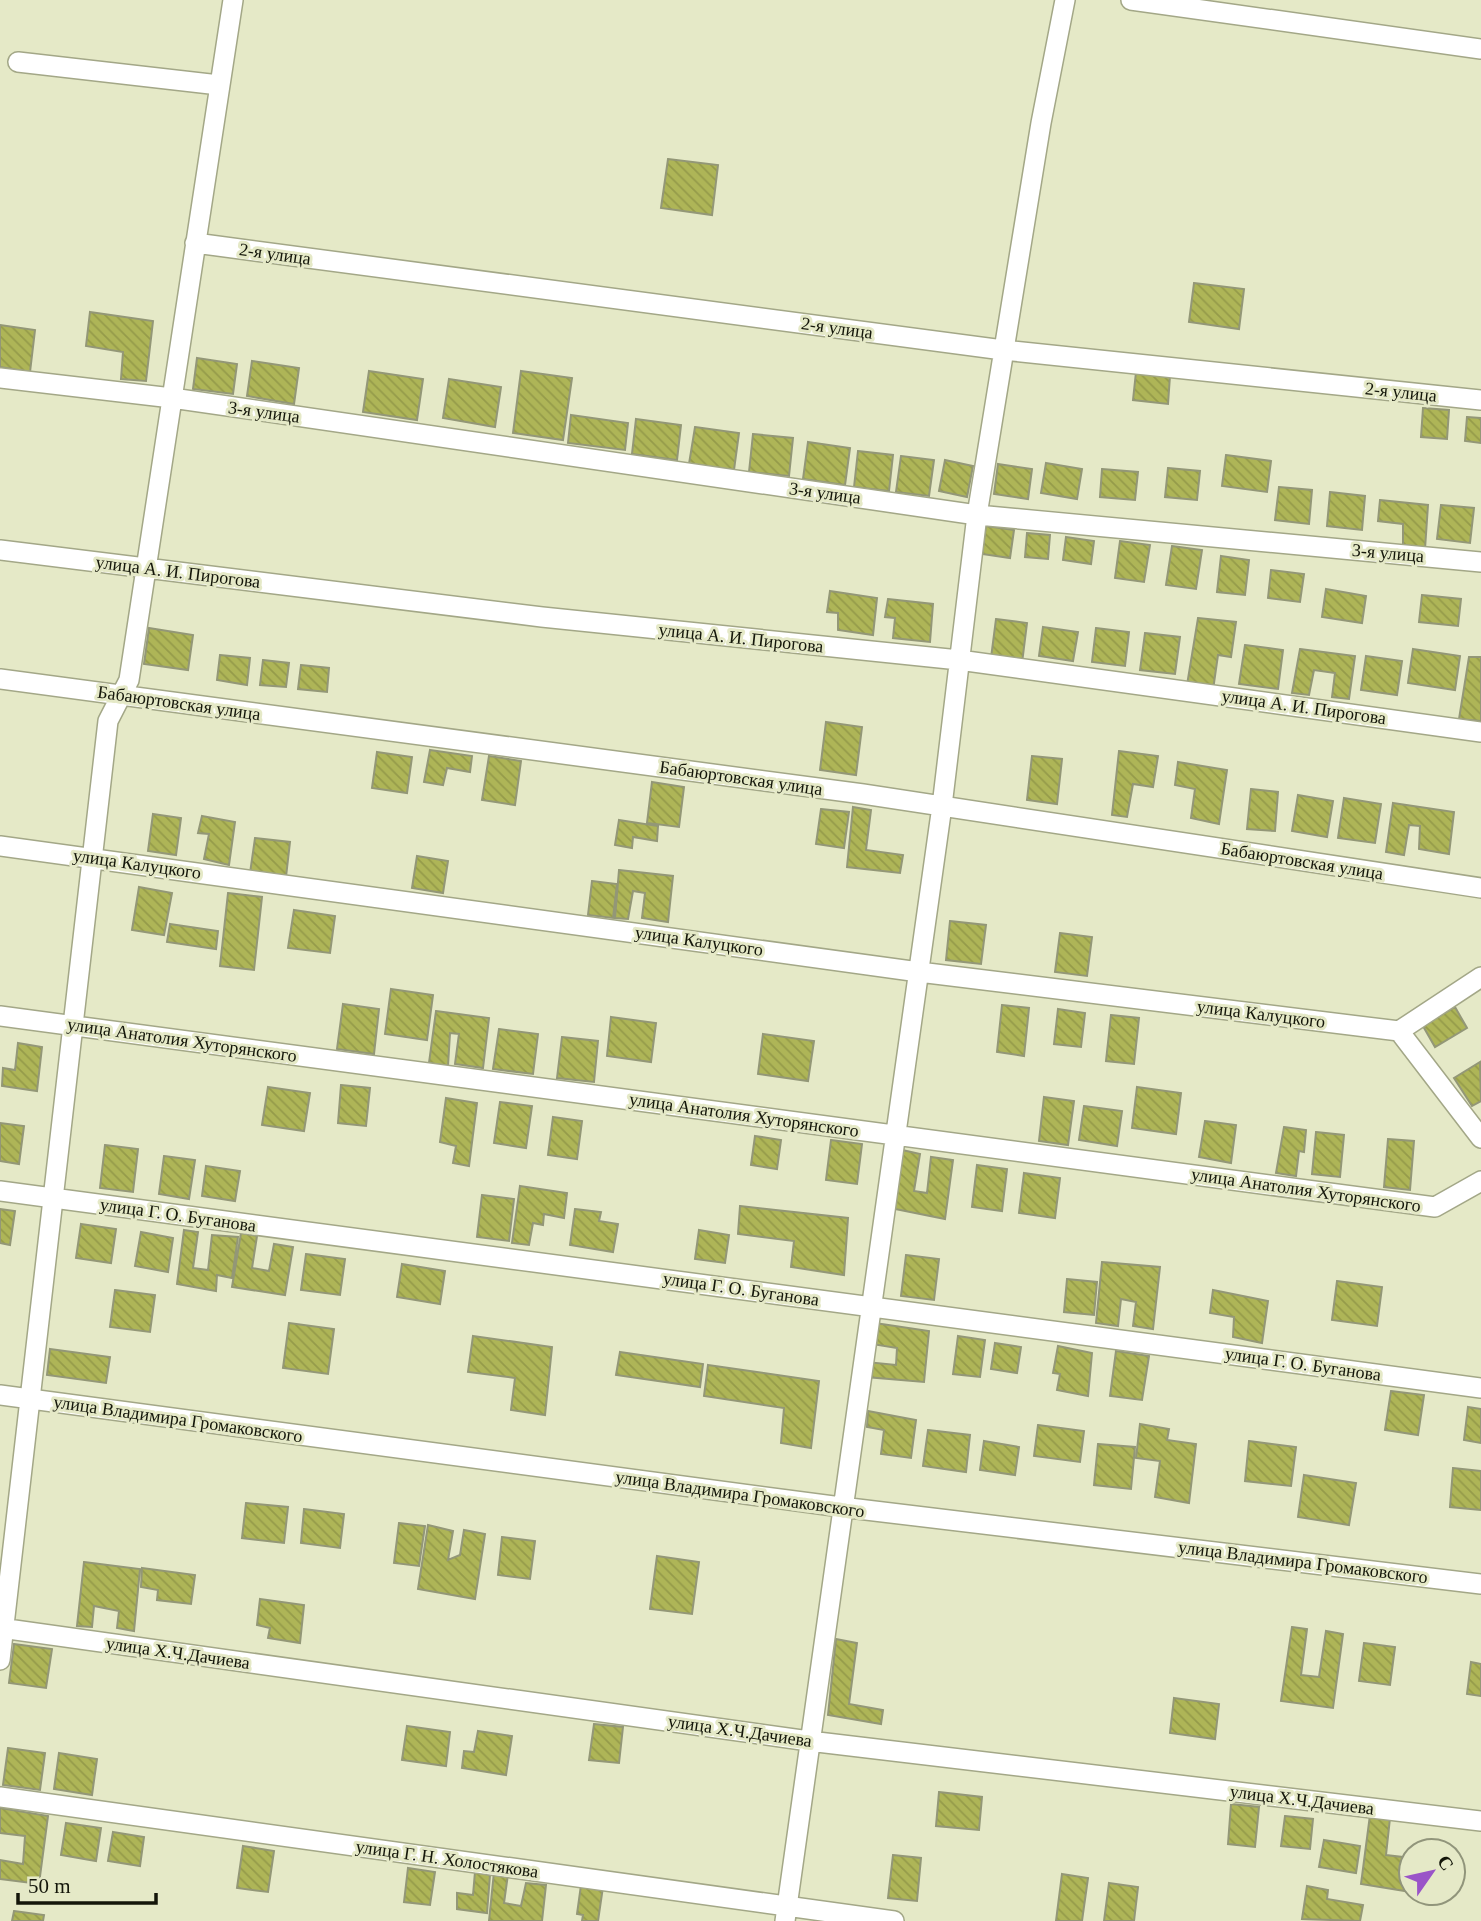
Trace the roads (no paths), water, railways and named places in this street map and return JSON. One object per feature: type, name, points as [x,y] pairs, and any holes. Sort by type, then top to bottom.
[{"type":"street","points":[[0,1660],[51,1198],[108,721],[129,680],[233,0]]},
{"type":"street","points":[[786,1914],[869,1307],[942,806],[977,515],[1003,350],[1065,0]]},
{"type":"street","points":[[1131,0],[1481,49]]},
{"type":"street","points":[[18,62],[219,85]]},
{"type":"street","name":"2-я улица","points":[[195,243],[1003,350],[1481,400]]},
{"type":"street","name":"3-я улица","points":[[0,379],[172,398],[977,515],[1481,562]]},
{"type":"street","name":"улица А. И. Пирогова","points":[[0,550],[556,619],[959,660],[1481,732]]},
{"type":"street","name":"Бабаюртовская улица","points":[[0,679],[942,806],[1481,888]]},
{"type":"street","name":"улица Калуцкого","points":[[0,846],[919,972],[1399,1031]]},
{"type":"street","points":[[1481,977],[1399,1031],[1481,1138]]},
{"type":"street","name":"улица Анатолия Хуторянского","points":[[0,1016],[1435,1207],[1481,1181]]},
{"type":"street","name":"улица Г. О. Буганова","points":[[0,1191],[1481,1388]]},
{"type":"street","name":"улица Владимира Громаковского","points":[[0,1395],[841,1507],[1481,1584]]},
{"type":"street","name":"улица Х.Ч.Дачиева","points":[[2,1628],[809,1741],[1481,1821]]},
{"type":"street","name":"улица Г. Н. Холостякова","points":[[0,1797],[786,1914],[894,1921]]}]
